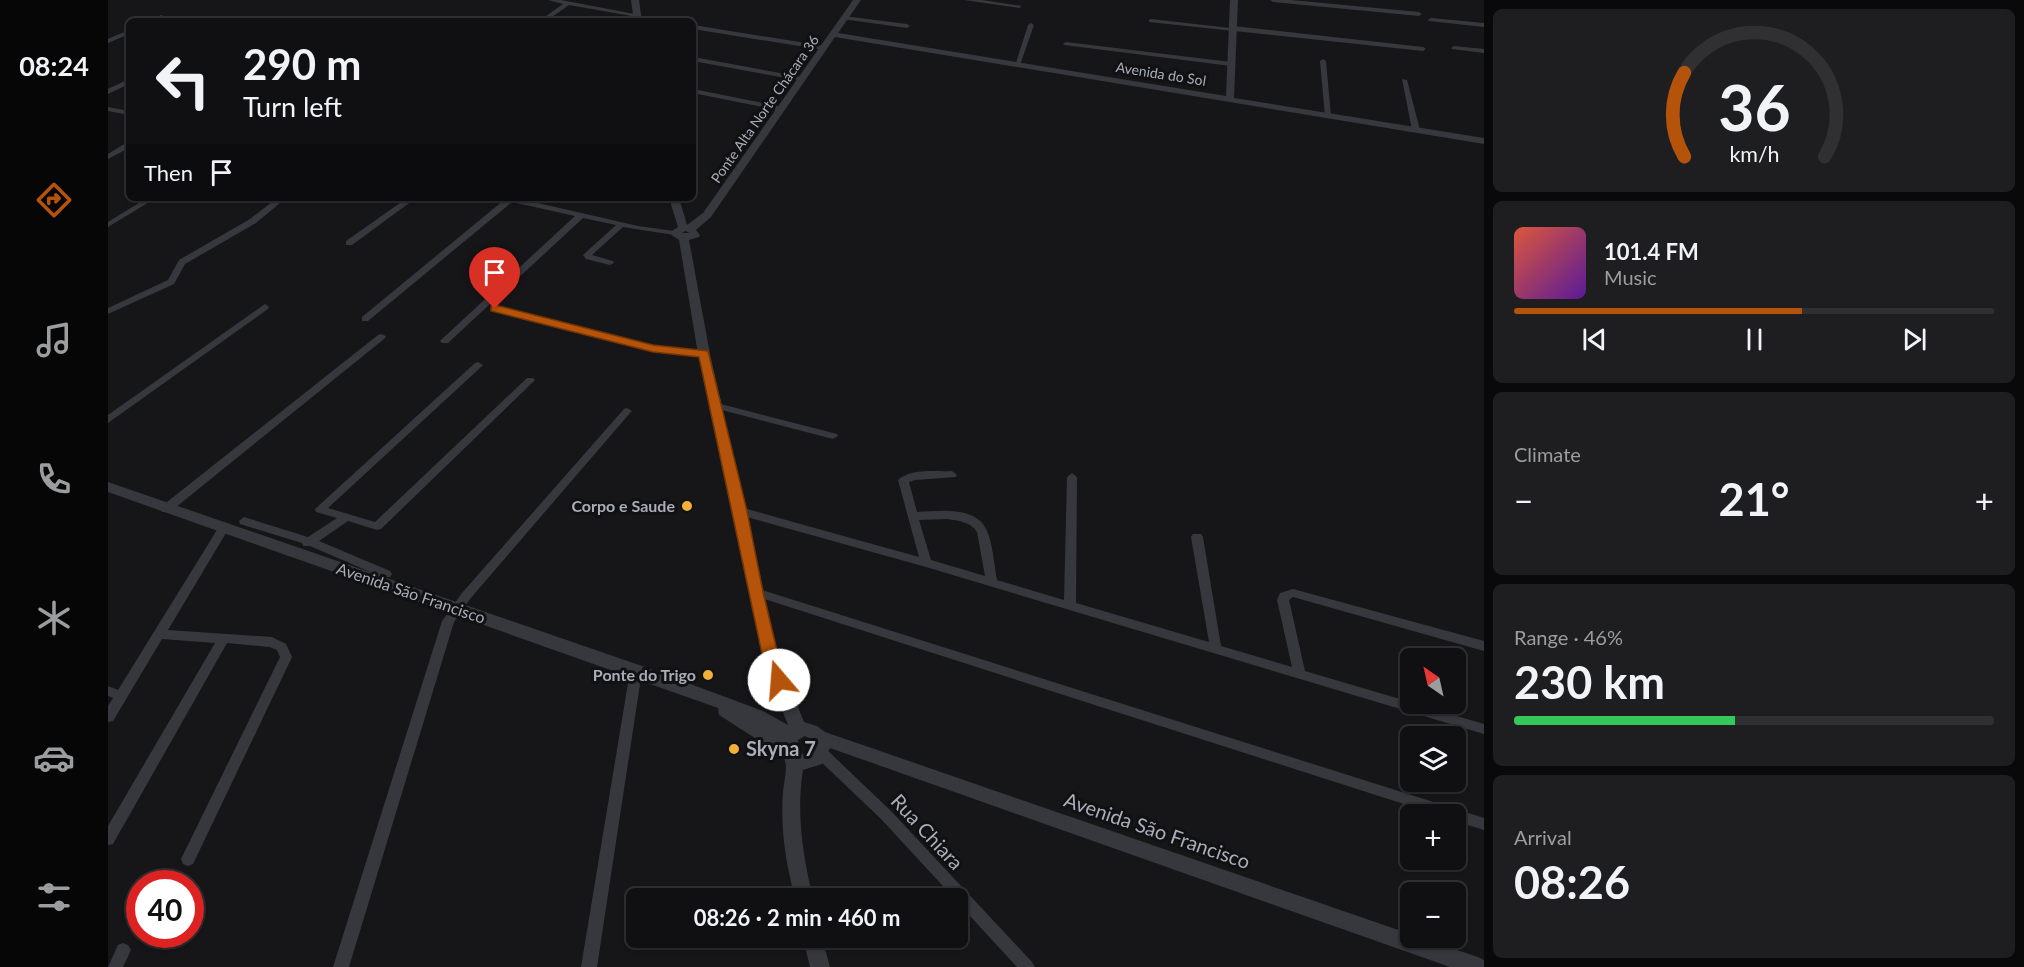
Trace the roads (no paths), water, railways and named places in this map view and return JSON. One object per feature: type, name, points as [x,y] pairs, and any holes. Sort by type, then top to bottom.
[{"type":"street","points":[[550,0],[612,10],[638,18],[635,2],[612,10]]},
{"type":"street","name":"Ponte Alta Norte Chácara 36","points":[[683,232],[707,215],[857,0]]},
{"type":"street","points":[[967,0],[1019,6]]},
{"type":"street","points":[[1230,99],[1234,0]]},
{"type":"street","points":[[1273,0],[1419,14]]},
{"type":"street","points":[[546,18],[568,3]]},
{"type":"street","points":[[843,18],[907,26]]},
{"type":"street","points":[[1431,20],[1484,25]]},
{"type":"street","points":[[1151,21],[1423,49]]},
{"type":"street","points":[[1017,65],[1030,25]]},
{"type":"street","points":[[696,27],[824,48]]},
{"type":"street","points":[[108,41],[126,33]]},
{"type":"street","name":"Avenida do Sol","points":[[834,35],[1484,141]]},
{"type":"street","points":[[1066,44],[1231,63]]},
{"type":"street","points":[[1454,48],[1484,51]]},
{"type":"street","points":[[696,60],[802,79]]},
{"type":"street","points":[[1323,61],[1328,116]]},
{"type":"street","points":[[1404,80],[1416,130]]},
{"type":"street","points":[[108,92],[126,83]]},
{"type":"street","points":[[696,92],[782,109]]},
{"type":"street","points":[[108,108],[126,112]]},
{"type":"street","points":[[108,157],[126,148]]},
{"type":"street","points":[[108,225],[147,201]]},
{"type":"street","points":[[108,310],[171,282],[182,262],[253,221],[278,201]]},
{"type":"street","points":[[349,243],[408,201]]},
{"type":"street","points":[[365,319],[512,201]]},
{"type":"street","points":[[522,201],[622,224],[683,232]]},
{"type":"street","points":[[675,201],[683,232],[704,354],[756,592],[794,744],[792,846],[802,888]]},
{"type":"street","points":[[445,340],[581,215]]},
{"type":"street","points":[[610,263],[587,255],[622,224]]},
{"type":"street","points":[[108,420],[265,307]]},
{"type":"street","points":[[495,309],[653,349],[704,354]]},
{"type":"street","points":[[166,509],[381,337]]},
{"type":"street","points":[[478,365],[320,509],[377,526],[530,380]]},
{"type":"street","points":[[717,406],[832,436]]},
{"type":"street","points":[[341,967],[448,621],[455,609],[627,411]]},
{"type":"street","points":[[926,563],[903,480],[914,476],[952,475]]},
{"type":"street","points":[[1070,607],[1072,477]]},
{"type":"street","name":"Avenida São Francisco","points":[[108,487],[636,671],[713,701],[794,744],[811,731],[821,745],[1478,967]]},
{"type":"street","points":[[740,511],[926,563],[1484,729]]},
{"type":"street","points":[[913,516],[947,515],[967,518],[977,524],[982,531],[992,584]]},
{"type":"street","points":[[293,552],[347,517]]},
{"type":"street","points":[[244,521],[309,541],[386,574]]},
{"type":"street","points":[[108,717],[224,528]]},
{"type":"street","points":[[1197,537],[1216,650]]},
{"type":"street","points":[[756,592],[1484,824]]},
{"type":"street","points":[[1300,675],[1283,600],[1284,596],[1293,593],[1484,646]]},
{"type":"street","points":[[160,634],[279,644],[286,657],[188,859]]},
{"type":"street","points":[[108,839],[223,640]]},
{"type":"street","points":[[589,967],[636,671]]},
{"type":"street","points":[[108,691],[121,696]]},
{"type":"street","points":[[794,744],[811,761],[821,745]]},
{"type":"street","name":"Rua Chiara","points":[[821,745],[1027,967]]},
{"type":"street","points":[[815,948],[820,967]]},
{"type":"street","points":[[115,967],[123,950]]},
{"type":"place","name":"Corpo e Saude","points":[[687,506]]},
{"type":"place","name":"Ponte do Trigo","points":[[708,675]]},
{"type":"place","name":"Skyna 7","points":[[734,749]]}]
